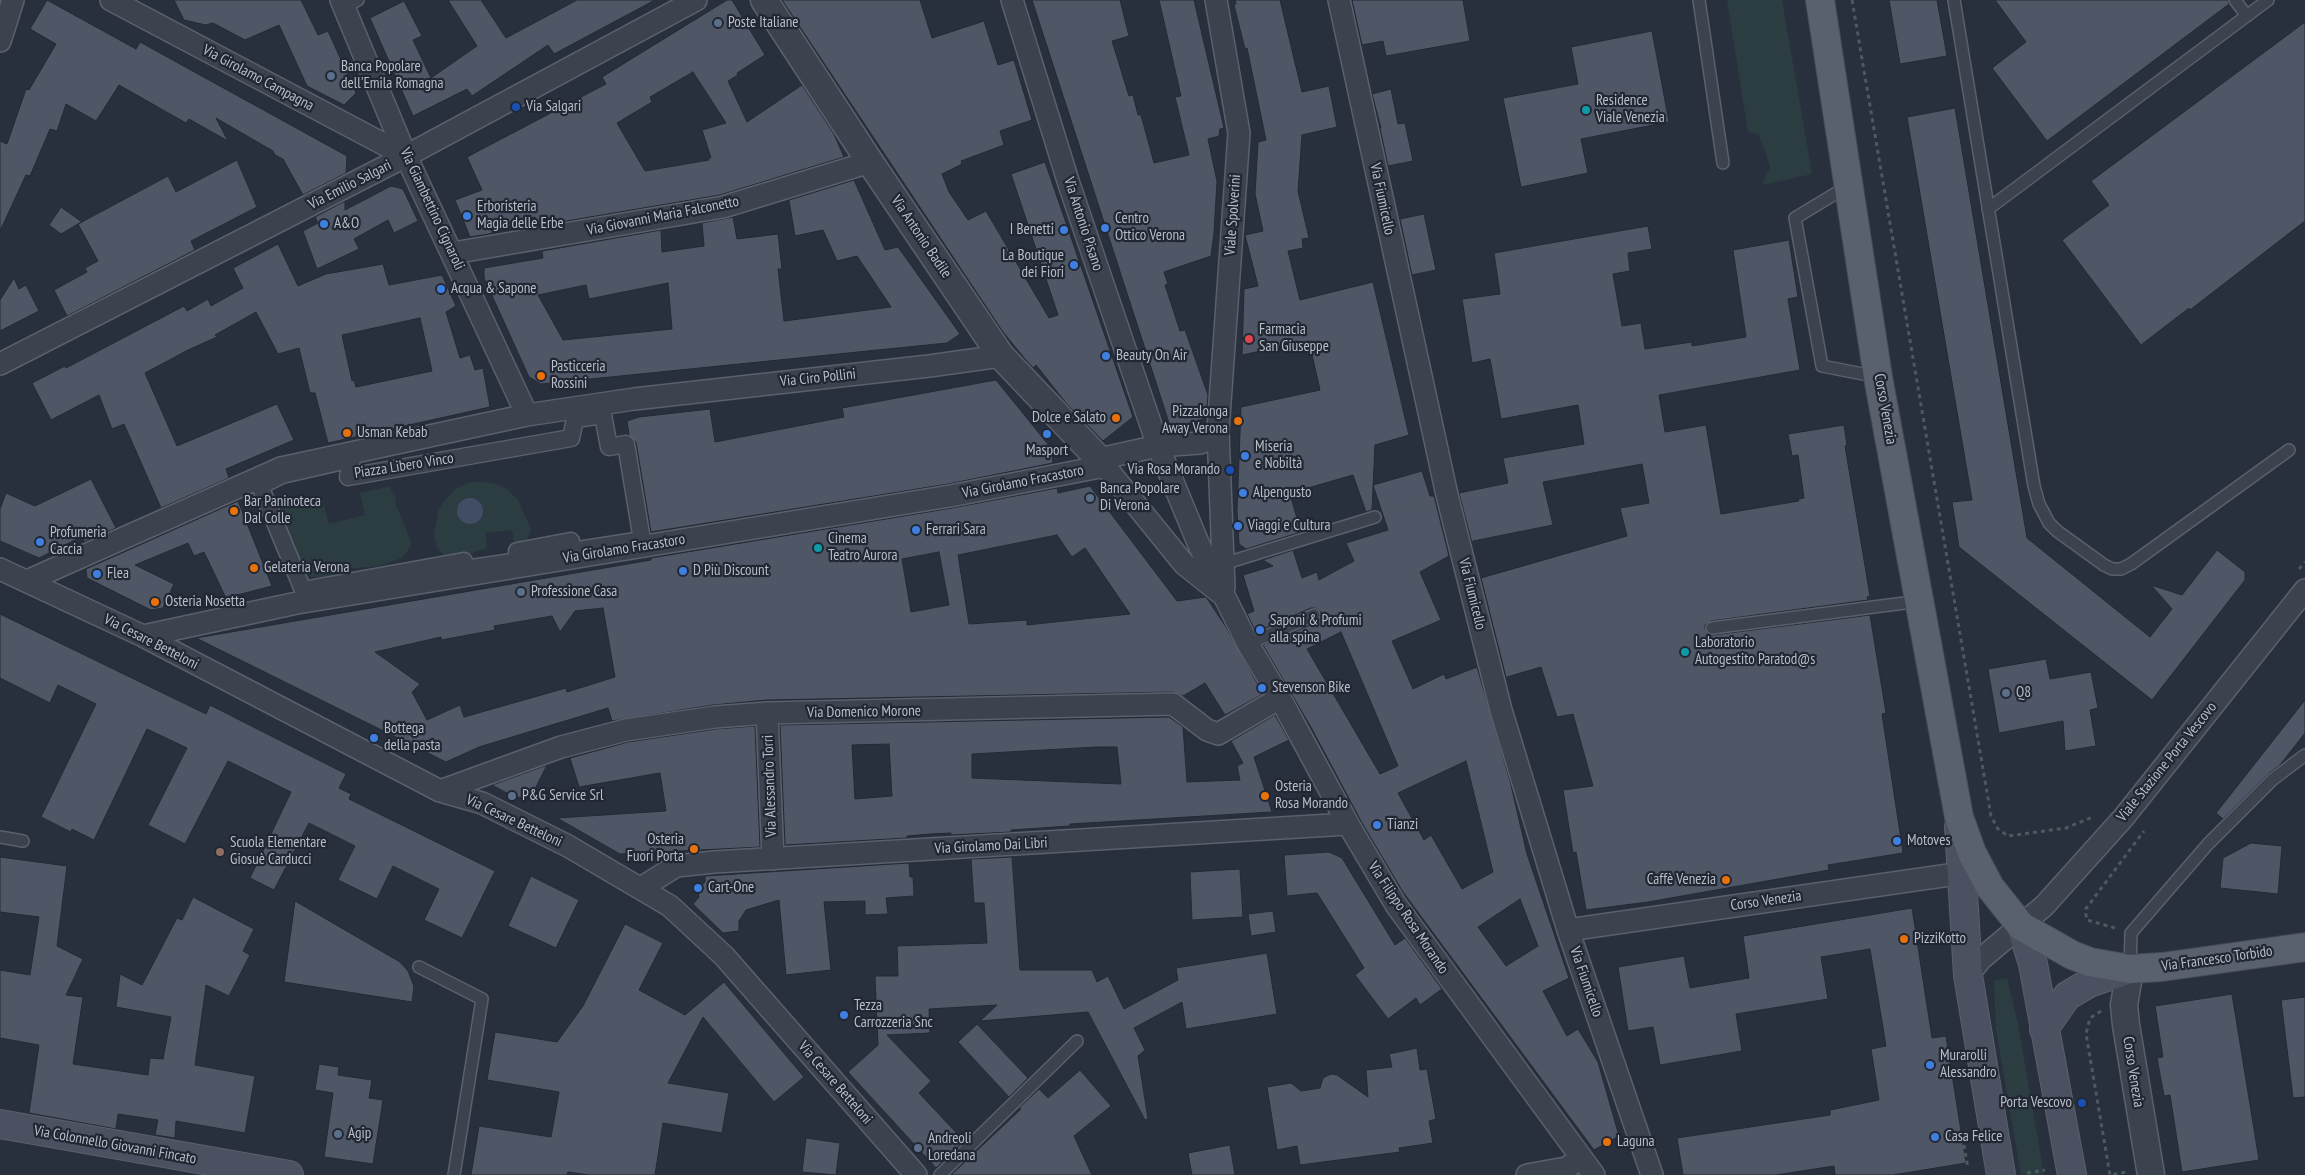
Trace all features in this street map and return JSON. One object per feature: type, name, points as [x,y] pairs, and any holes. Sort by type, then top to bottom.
[{"type":"main road","name":"Corso Venezia","points":[[1820,0],[1878,377],[1959,817],[1964,873],[1968,975],[2001,1175]]},
{"type":"main road","name":"Corso Venezia","points":[[1959,817],[1972,853],[1990,887],[2021,926],[2033,964],[2072,1175]]},
{"type":"main road","name":"Via Francesco Torbido","points":[[2021,926],[2072,956],[2102,965],[2130,969],[2162,967],[2305,947]]},
{"type":"main road","name":"Via Francesco Torbido","points":[[2044,1029],[2067,996],[2089,983],[2130,969]]},
{"type":"main road","name":"Via Colonnello Giovanni Fincato","points":[[0,1124],[289,1175]]},
{"type":"street","points":[[0,41],[13,0]]},
{"type":"street","name":"Via Girolamo Campagna","points":[[110,0],[406,156]]},
{"type":"street","name":"Via Emilio Salgari","points":[[0,364],[406,156],[696,0]]},
{"type":"street","name":"Via Antonio Badile","points":[[764,0],[870,162],[1001,356],[1102,463]]},
{"type":"street","name":"Via Antonio Pisano","points":[[1012,0],[1069,184],[1158,446]]},
{"type":"street","name":"Viale Spolverini","points":[[1216,0],[1239,133],[1218,431]]},
{"type":"street","name":"Via Fiumicello","points":[[1339,0],[1440,497],[1501,710],[1568,930],[1652,1175]]},
{"type":"street","name":"Via Giambettino Cignaroli","points":[[348,2],[406,156],[453,253],[527,416]]},
{"type":"street","name":"Via Giovanni Maria Falconetto","points":[[453,253],[723,208],[870,162]]},
{"type":"street","name":"Via Ciro Pollini","points":[[634,399],[929,366],[1001,356]]},
{"type":"street","name":"Piazza Libero Vinco","points":[[27,581],[280,468],[527,416],[634,399]]},
{"type":"street","name":"Piazza Libero Vinco","points":[[603,415],[608,448],[626,444],[642,540],[572,552],[569,542],[517,551],[518,561],[465,569],[464,561],[303,590],[260,486],[282,475],[352,459],[348,477],[571,438],[575,419],[603,415]]},
{"type":"street","points":[[1102,463],[1158,446],[1200,443],[1208,440],[1218,431]]},
{"type":"street","name":"Via Filippo Rosa Morando","points":[[1218,431],[1225,597]]},
{"type":"street","name":"Via Filippo Rosa Morando","points":[[1158,446],[1199,546],[1248,644],[1280,698],[1348,824],[1396,905],[1587,1167]]},
{"type":"street","name":"Via Filippo Rosa Morando","points":[[1102,463],[1184,564],[1225,597]]},
{"type":"street","name":"Via Girolamo Fracastoro","points":[[143,636],[297,603],[950,496],[1102,463]]},
{"type":"street","name":"Via Cesare Betteloni","points":[[0,569],[143,636],[440,790],[482,803],[568,846],[670,906],[724,956],[916,1175]]},
{"type":"street","name":"Viale Stazione Porta Vescovo","points":[[2021,926],[2044,906],[2124,817],[2305,590]]},
{"type":"street","name":"Via Domenico Morone","points":[[440,790],[561,747],[626,730],[715,717],[768,713],[1173,704],[1207,730],[1218,734],[1280,698]]},
{"type":"street","name":"Via Alessandro Torri","points":[[768,713],[773,859]]},
{"type":"street","name":"Via Girolamo Dai Libri","points":[[641,888],[676,866],[1348,824]]},
{"type":"street","name":"Corso Venezia","points":[[1568,930],[1964,873],[2021,926]]},
{"type":"street","points":[[1968,975],[1981,959],[2021,926]]},
{"type":"street","name":"Corso Venezia","points":[[2130,969],[2124,1005],[2126,1025],[2151,1175]]},
{"type":"street","points":[[1527,1175],[1566,1168],[1587,1167]]},
{"type":"lane","points":[[1699,0],[1722,163]]},
{"type":"lane","points":[[1954,0],[2035,494],[2044,514],[2057,531],[2104,565],[2112,569],[2121,568],[2131,564],[2289,450]]},
{"type":"lane","points":[[2235,0],[2247,16]]},
{"type":"lane","points":[[1988,209],[2268,0]]},
{"type":"lane","points":[[1848,186],[1795,218],[1822,366],[1878,377]]},
{"type":"lane","points":[[1223,564],[1375,517]]},
{"type":"lane","points":[[1712,628],[1920,601]]},
{"type":"lane","points":[[1248,644],[1314,615]]},
{"type":"lane","points":[[2130,969],[2130,933],[2208,844],[2272,780],[2305,755]]},
{"type":"lane","points":[[0,837],[23,841]]},
{"type":"lane","points":[[419,967],[482,999],[454,1175]]},
{"type":"lane","points":[[940,1175],[1078,1041]]},
{"type":"path","points":[[1852,0],[1992,816],[1998,830],[2008,836],[2066,828],[2097,816]]},
{"type":"path","points":[[1375,517],[1440,497]]},
{"type":"path","points":[[1964,1144],[1968,1169]]},
{"type":"shaded area","points":[[1727,0],[1782,0],[1812,174],[1762,185],[1770,167],[1758,134],[1748,132]]},
{"type":"shaded area","points":[[467,483],[493,483],[507,489],[518,500],[531,529],[527,539],[515,545],[512,530],[485,533],[487,548],[457,558],[444,556],[437,547],[434,535],[438,512],[443,502],[457,488]]},
{"type":"shaded area","points":[[390,486],[393,495],[396,496],[395,502],[411,542],[411,546],[402,558],[378,566],[344,569],[327,578],[312,577],[300,567],[272,509],[322,499],[329,524],[365,515],[360,493]]},
{"type":"shaded area","points":[[2007,978],[2018,1024],[2044,1175],[2021,1175],[1996,1029],[1994,981]]},
{"type":"water","points":[[470,498],[479,502],[483,511],[479,520],[470,524],[461,520],[457,511],[461,502]]},
{"type":"building","points":[[47,0],[136,49],[140,42],[347,156],[346,173],[303,195],[283,159],[275,155],[273,151],[216,118],[228,141],[189,119],[186,123],[119,85],[96,121],[66,104],[57,131],[50,129],[30,176],[26,175],[0,231],[0,141],[7,144],[26,89],[29,90],[56,44],[30,29]]},
{"type":"building","points":[[174,0],[301,0],[318,35],[328,31],[356,93],[344,105],[307,86],[279,25],[245,40],[213,23],[206,25],[184,20]]},
{"type":"building","points":[[448,0],[481,0],[506,38],[577,0],[655,0],[554,54],[548,45],[472,96],[467,89],[413,116],[370,18],[404,1],[422,36],[413,40],[431,78],[477,46]]},
{"type":"building","points":[[727,0],[732,0],[765,55],[728,81],[747,122],[802,85],[834,134],[844,157],[720,195],[537,226],[535,217],[489,234],[470,237],[455,200],[482,190],[467,157],[606,84],[602,77]],"holes":[[[693,72],[726,123],[702,130],[711,158],[708,158],[709,160],[645,171],[617,123],[652,102],[650,97]]]},
{"type":"building","points":[[782,0],[920,0],[932,38],[984,21],[998,65],[1014,60],[1032,120],[1000,131],[1004,145],[961,161],[962,164],[942,174],[949,192],[968,220],[986,211],[1049,318],[1058,315],[1011,174],[1045,162],[1133,417],[1103,441],[1066,403],[1036,365],[1033,368],[1003,332]]},
{"type":"building","points":[[1032,0],[1120,0],[1129,36],[1112,41],[1129,96],[1133,95],[1138,115],[1141,115],[1154,163],[1189,155],[1175,97],[1181,96],[1159,0],[1194,0],[1224,128],[1220,129],[1219,136],[1208,139],[1217,181],[1214,233],[1211,256],[1164,272],[1168,284],[1165,285],[1180,331],[1185,330],[1208,395],[1206,418],[1171,429]]},
{"type":"building","points":[[1235,0],[1280,0],[1302,92],[1329,86],[1337,127],[1302,135],[1298,191],[1309,238],[1302,239],[1303,248],[1288,251],[1300,300],[1373,282],[1409,435],[1375,445],[1372,510],[1366,512],[1353,475],[1308,488],[1290,494],[1301,532],[1246,549],[1239,544],[1237,510],[1241,407],[1320,390],[1309,341],[1242,355],[1244,289],[1258,286],[1245,235],[1263,231],[1255,194],[1258,142],[1266,140],[1247,48],[1245,49],[1234,5],[1236,4]]},
{"type":"building","points":[[1352,0],[1463,0],[1470,41],[1386,56],[1383,41],[1362,45]]},
{"type":"building","points":[[1889,0],[1937,0],[1947,56],[1900,64]]},
{"type":"building","points":[[1995,0],[2228,0],[2229,4],[2047,141],[1992,68],[2026,42]]},
{"type":"building","points":[[2305,22],[2305,221],[2190,310],[2189,308],[2141,345],[2062,240],[2109,205],[2091,181]]},
{"type":"building","name":"Residence Viale Venezia","points":[[1652,31],[1669,122],[1581,139],[1588,173],[1521,187],[1503,98],[1578,84],[1571,47]]},
{"type":"building","points":[[1391,89],[1398,124],[1405,123],[1413,161],[1388,166],[1372,94]]},
{"type":"building","points":[[1955,108],[2027,538],[2150,637],[2172,609],[2151,585],[2182,595],[2217,550],[2245,572],[2245,580],[2152,700],[1959,547],[1952,502],[1972,500],[1907,117]]},
{"type":"building","points":[[237,160],[257,207],[191,241],[195,250],[67,316],[54,290],[87,272],[85,268],[98,261],[78,224],[61,234],[49,225],[61,207],[82,222],[168,176],[176,192]]},
{"type":"building","points":[[854,180],[885,250],[898,247],[960,334],[947,343],[541,384],[529,377],[484,278],[484,268],[543,258],[542,251],[661,230],[662,252],[704,246],[702,223],[733,217],[737,239],[778,234],[782,269],[778,269],[784,321],[891,307],[857,256],[837,261],[823,230],[795,236],[789,200]],"holes":[[[668,283],[672,329],[563,340],[538,295],[586,285],[589,299]]]},
{"type":"building","points":[[391,186],[403,189],[418,221],[394,233],[388,220],[354,239],[359,249],[317,269],[303,231],[318,223],[315,217],[345,201],[345,210]]},
{"type":"building","points":[[1424,214],[1436,270],[1412,275],[1400,219]]},
{"type":"building","points":[[1648,226],[1652,249],[1628,253],[1630,271],[1613,274],[1622,326],[1641,323],[1645,349],[1692,342],[1692,346],[1746,337],[1733,250],[1789,240],[1798,297],[1788,299],[1800,370],[1659,395],[1665,432],[1706,425],[1721,514],[1799,501],[1798,499],[1804,498],[1798,455],[1792,456],[1788,434],[1844,425],[1847,445],[1845,446],[1870,596],[1867,597],[1868,600],[1711,621],[1705,625],[1705,629],[1709,635],[1713,635],[1870,615],[1886,713],[1882,714],[1903,853],[1828,865],[1829,870],[1648,902],[1586,910],[1576,852],[1573,853],[1563,790],[1593,786],[1573,714],[1557,717],[1541,667],[1507,677],[1509,689],[1481,578],[1627,536],[1620,508],[1649,503],[1642,464],[1543,482],[1553,525],[1473,541],[1472,543],[1459,493],[1508,483],[1503,458],[1584,444],[1578,405],[1501,419],[1490,359],[1472,363],[1462,299],[1500,294],[1494,253]]},
{"type":"building","points":[[278,244],[298,286],[326,274],[383,264],[389,285],[442,275],[456,306],[446,312],[460,358],[470,355],[475,370],[483,368],[490,407],[328,443],[315,393],[310,393],[299,348],[278,354],[256,312],[215,335],[217,337],[145,373],[177,446],[277,404],[294,440],[226,469],[229,478],[161,508],[124,424],[112,429],[99,395],[51,420],[32,383],[65,366],[66,368],[184,306],[187,311],[208,299],[211,306],[243,288],[233,268]],"holes":[[[420,318],[432,371],[356,387],[354,380],[352,381],[342,335]]]},
{"type":"building","points":[[14,278],[19,289],[26,285],[39,311],[0,331],[0,300]]},
{"type":"building","points":[[996,380],[1051,448],[1053,463],[948,484],[651,532],[636,442],[629,435],[627,421],[639,417],[710,409],[715,442],[844,417],[842,408]]},
{"type":"building","points":[[1422,471],[1430,496],[1434,496],[1449,556],[1420,572],[1441,620],[1392,641],[1413,689],[1444,674],[1446,679],[1477,667],[1510,781],[1527,854],[1569,978],[1543,991],[1567,1036],[1578,1029],[1598,1062],[1619,1136],[1594,1150],[1403,892],[1362,823],[1312,729],[1263,645],[1317,622],[1321,612],[1311,608],[1256,632],[1247,614],[1254,611],[1243,575],[1273,566],[1263,560],[1293,550],[1302,578],[1317,572],[1319,580],[1354,561],[1346,543],[1388,530],[1373,485]],"holes":[[[1341,632],[1398,766],[1380,774],[1307,649]],[[1466,761],[1493,872],[1462,889],[1431,835],[1424,840],[1398,793]],[[1520,899],[1538,946],[1506,966],[1478,927]]]},
{"type":"building","points":[[91,479],[116,528],[84,542],[83,536],[39,558],[0,541],[0,509],[6,493],[35,506]]},
{"type":"building","points":[[1090,486],[1177,601],[1206,597],[1226,627],[1263,694],[1225,715],[1205,683],[1183,696],[1173,692],[767,700],[713,705],[612,721],[608,708],[479,747],[446,762],[196,638],[651,560],[651,558],[952,508],[1057,488],[1058,493]],"holes":[[[1057,535],[1072,557],[1085,548],[1130,614],[1027,625],[1027,620],[969,624],[958,555]],[[939,552],[949,605],[911,612],[902,559]],[[603,608],[615,677],[567,692],[566,688],[464,717],[460,705],[427,720],[412,692],[420,684],[375,652],[441,637],[441,640],[495,630],[494,626],[552,616],[560,632],[575,611]]]},
{"type":"building","points":[[238,501],[272,586],[226,598],[204,552],[194,556],[188,543],[135,565],[174,584],[163,608],[151,610],[87,578],[86,569]]},
{"type":"building","points":[[0,614],[206,714],[210,705],[346,774],[339,788],[351,794],[349,799],[495,871],[462,938],[424,920],[439,889],[393,866],[377,899],[338,880],[355,846],[309,823],[274,890],[250,878],[291,792],[228,761],[185,844],[148,825],[187,748],[147,729],[94,840],[72,829],[71,832],[41,817],[96,704],[58,685],[50,703],[0,678]]},
{"type":"building","points":[[2046,659],[2050,679],[2091,672],[2098,708],[2090,710],[2096,746],[2065,751],[2063,721],[1999,733],[1988,669]]},
{"type":"building","points":[[2305,700],[2305,733],[2280,765],[2267,775],[2223,819],[2216,813]]},
{"type":"building","points":[[1275,715],[1289,740],[1254,757],[1272,812],[1070,824],[1070,826],[1011,830],[1011,832],[951,835],[951,833],[930,834],[907,836],[907,838],[785,845],[780,725],[1169,717],[1183,727],[1187,782],[1240,780],[1237,766],[1243,763],[1231,741]],"holes":[[[889,744],[892,796],[855,799],[852,745]],[[1117,747],[1121,784],[972,778],[972,754]]]},
{"type":"building","points":[[755,726],[760,847],[620,854],[557,818],[666,811],[660,773],[579,787],[570,758],[628,742],[716,729]]},
{"type":"building","points":[[547,765],[532,795],[516,798],[492,785]]},
{"type":"building","points":[[2251,843],[2282,846],[2278,894],[2220,888],[2223,858]]},
{"type":"building","points":[[1329,852],[1342,858],[1395,945],[1405,938],[1442,989],[1420,1005],[1416,998],[1388,1019],[1355,975],[1364,968],[1317,893],[1287,896],[1284,855]]},
{"type":"building","points":[[0,857],[67,866],[57,946],[83,959],[66,995],[83,997],[73,1064],[148,1075],[150,1058],[163,1059],[171,1017],[116,1007],[120,974],[142,985],[177,918],[182,920],[193,897],[254,929],[243,951],[250,955],[229,996],[206,985],[195,1065],[255,1076],[245,1133],[176,1121],[175,1138],[155,1135],[158,1120],[118,1114],[116,1129],[29,1113],[39,1045],[0,1038],[0,970],[30,975],[39,917],[0,912]]},
{"type":"building","points":[[1012,857],[1020,970],[1092,970],[1097,982],[1108,976],[1124,1009],[1178,980],[1176,968],[1267,953],[1277,1014],[1186,1029],[1182,1002],[1134,1028],[1145,1050],[1138,1056],[1148,1119],[1145,1120],[1088,1012],[980,1021],[997,1005],[929,1009],[930,1033],[887,1035],[931,1081],[919,1093],[964,1141],[936,1168],[848,1072],[878,1045],[875,976],[898,976],[897,946],[987,943],[984,903],[974,903],[971,859]]},
{"type":"building","points":[[909,863],[910,877],[913,877],[914,896],[886,898],[888,914],[865,915],[865,901],[824,902],[831,970],[786,975],[779,900],[746,910],[739,921],[739,931],[723,933],[693,904],[699,897],[697,888],[705,882],[705,876]]},
{"type":"building","points":[[1240,869],[1243,917],[1192,920],[1190,872]]},
{"type":"building","points":[[531,876],[579,900],[556,948],[508,926]]},
{"type":"building","points":[[295,901],[400,962],[408,971],[414,986],[412,1002],[284,982]]},
{"type":"building","points":[[1912,908],[1932,1038],[1946,1036],[1966,1163],[1893,1175],[1835,1175],[1834,1166],[1776,1175],[1683,1175],[1677,1138],[1830,1115],[1830,1110],[1879,1100],[1871,1049],[1886,1046],[1870,949],[1821,957],[1828,999],[1736,1014],[1742,1051],[1660,1065],[1653,1027],[1628,1031],[1618,967],[1684,956],[1690,988],[1749,978],[1743,936]]},
{"type":"building","points":[[1273,911],[1276,932],[1251,936],[1248,914]]},
{"type":"building","points":[[625,924],[663,943],[639,990],[685,1015],[724,982],[804,1077],[774,1102],[703,1017],[668,1083],[729,1093],[722,1133],[663,1123],[655,1175],[589,1175],[568,1172],[567,1175],[471,1175],[479,1126],[551,1137],[559,1092],[487,1080],[495,1032],[557,1042],[583,1006]]},
{"type":"building","points":[[2232,994],[2259,1160],[2182,1172],[2170,1095],[2164,1096],[2157,1058],[2163,1057],[2155,1006]]},
{"type":"building","points":[[2305,997],[2305,1097],[2293,1098],[2281,1000]]},
{"type":"building","points":[[977,1024],[1028,1078],[1009,1097],[958,1042]]},
{"type":"building","points":[[1417,1048],[1420,1070],[1427,1069],[1436,1119],[1429,1121],[1433,1143],[1399,1148],[1400,1152],[1300,1165],[1297,1146],[1277,1150],[1267,1087],[1291,1083],[1301,1091],[1320,1088],[1323,1078],[1331,1074],[1337,1075],[1368,1097],[1366,1070],[1392,1067],[1389,1054]]},
{"type":"building","points":[[319,1064],[339,1067],[338,1075],[372,1080],[369,1098],[383,1100],[373,1164],[324,1157],[333,1093],[315,1090]]},
{"type":"building","points":[[1080,1070],[1111,1106],[1074,1136],[1092,1175],[951,1175],[1021,1109],[1019,1108],[1039,1089],[1048,1098]]},
{"type":"building","points":[[806,1138],[840,1143],[836,1175],[802,1172]]},
{"type":"building","points":[[1230,1145],[1235,1175],[1192,1175],[1188,1153]]},
{"type":"place","name":"Poste Italiane","points":[[718,23]]},
{"type":"place","name":"Banca Popolare dell'Emila Romagna","points":[[331,76]]},
{"type":"place","name":"Via Salgari","points":[[516,107]]},
{"type":"place","name":"Residence Viale Venezia","points":[[1586,110]]},
{"type":"place","name":"Erboristeria Magia delle Erbe","points":[[467,216]]},
{"type":"place","name":"A&O","points":[[324,224]]},
{"type":"place","name":"Centro Ottico Verona","points":[[1105,228]]},
{"type":"place","name":"I Benetti","points":[[1064,230]]},
{"type":"place","name":"La Boutique dei Fiori","points":[[1074,265]]},
{"type":"place","name":"Acqua & Sapone","points":[[441,289]]},
{"type":"place","name":"Farmacia San Giuseppe","points":[[1249,339]]},
{"type":"place","name":"Beauty On Air","points":[[1106,356]]},
{"type":"place","name":"Pasticceria Rossini","points":[[541,376]]},
{"type":"place","name":"Dolce e Salato","points":[[1116,418]]},
{"type":"place","name":"Pizzalonga Away Verona","points":[[1238,421]]},
{"type":"place","name":"Usman Kebab","points":[[347,433]]},
{"type":"place","name":"Masport","points":[[1047,434]]},
{"type":"place","name":"Miseria e Nobiltà","points":[[1245,456]]},
{"type":"place","name":"Via Rosa Morando","points":[[1230,470]]},
{"type":"place","name":"Alpengusto","points":[[1243,493]]},
{"type":"place","name":"Banca Popolare Di Verona","points":[[1090,498]]},
{"type":"place","name":"Bar Paninoteca Dal Colle","points":[[234,511]]},
{"type":"place","name":"Viaggi e Cultura","points":[[1238,526]]},
{"type":"place","name":"Ferrari Sara","points":[[916,530]]},
{"type":"place","name":"Profumeria Caccia","points":[[40,542]]},
{"type":"place","name":"Cinema Teatro Aurora","points":[[818,548]]},
{"type":"place","name":"Gelateria Verona","points":[[254,568]]},
{"type":"place","name":"D Più Discount","points":[[683,571]]},
{"type":"place","name":"Flea","points":[[97,574]]},
{"type":"place","name":"Professione Casa","points":[[521,592]]},
{"type":"place","name":"Osteria Nosetta","points":[[155,602]]},
{"type":"place","name":"Saponi & Profumi alla spina","points":[[1260,630]]},
{"type":"place","name":"Laboratorio Autogestito Paratod@s","points":[[1685,652]]},
{"type":"place","name":"Stevenson Bike","points":[[1262,688]]},
{"type":"place","name":"Q8","points":[[2006,693]]},
{"type":"place","name":"Bottega della pasta","points":[[374,738]]},
{"type":"place","name":"P&G Service Srl","points":[[512,796]]},
{"type":"place","name":"Osteria Rosa Morando","points":[[1265,796]]},
{"type":"place","name":"Tianzi","points":[[1377,825]]},
{"type":"place","name":"Motoves","points":[[1897,841]]},
{"type":"place","name":"Osteria Fuori Porta","points":[[694,849]]},
{"type":"place","name":"Scuola Elementare Giosuè Carducci","points":[[220,852]]},
{"type":"place","name":"Caffè Venezia","points":[[1726,880]]},
{"type":"place","name":"Cart-One","points":[[698,888]]},
{"type":"place","name":"PizziKotto","points":[[1904,939]]},
{"type":"place","name":"Tezza Carrozzeria Snc","points":[[844,1015]]},
{"type":"place","name":"Murarolli Alessandro","points":[[1930,1065]]},
{"type":"place","name":"Porta Vescovo","points":[[2082,1103]]},
{"type":"place","name":"Agip","points":[[338,1134]]},
{"type":"place","name":"Casa Felice","points":[[1935,1137]]},
{"type":"place","name":"Laguna","points":[[1607,1142]]},
{"type":"place","name":"Andreoli Loredana","points":[[918,1148]]}]
